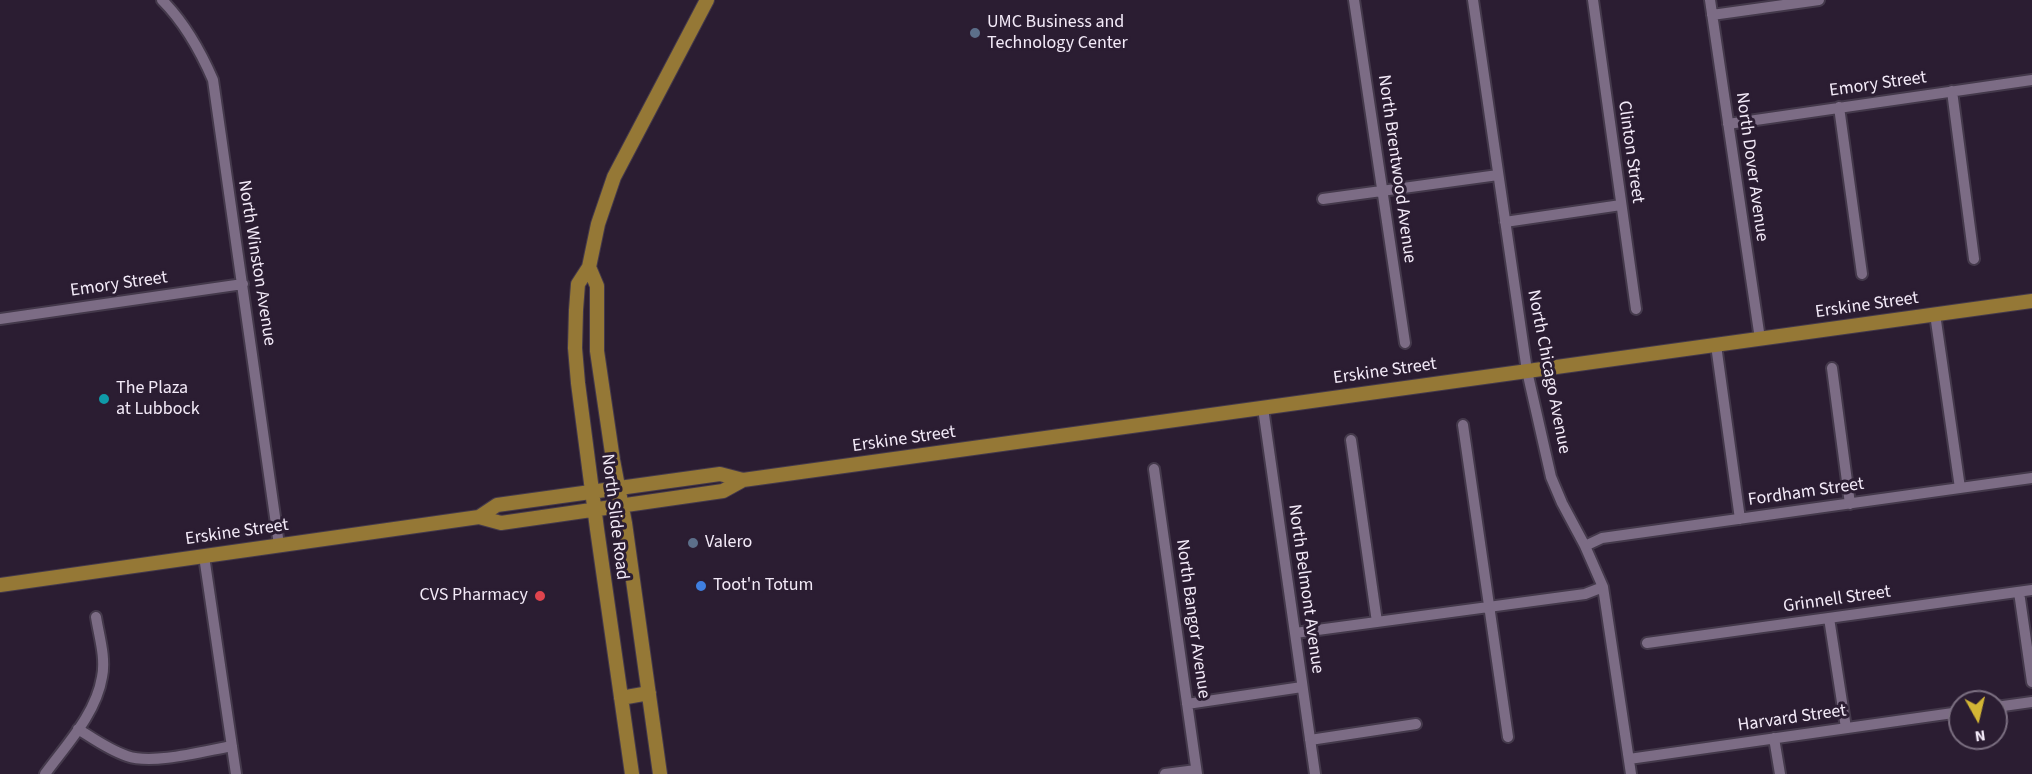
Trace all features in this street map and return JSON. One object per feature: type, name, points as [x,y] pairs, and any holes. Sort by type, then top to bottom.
[{"type":"main road","name":"North Slide Road","points":[[632,774],[578,383],[575,334],[578,284],[589,267],[598,224],[614,177],[706,0]]},
{"type":"main road","name":"North Slide Road","points":[[589,267],[597,286],[597,351],[622,506],[660,774]]},
{"type":"main road","name":"Erskine Street","points":[[479,517],[497,504],[720,474],[743,480],[2032,301]]},
{"type":"main road","name":"Erskine Street","points":[[0,585],[479,517],[501,523],[723,492],[743,480]]},
{"type":"main road","points":[[621,698],[649,693]]},
{"type":"street","name":"North Winston Avenue","points":[[162,0],[177,15],[199,49],[213,80],[279,545]]},
{"type":"street","name":"North Brentwood Avenue","points":[[1354,0],[1405,344]]},
{"type":"street","name":"North Chicago Avenue","points":[[1473,0],[1527,371],[1551,477],[1562,503],[1586,546],[1603,587],[1631,774]]},
{"type":"street","name":"Clinton Street","points":[[1593,0],[1635,309]]},
{"type":"street","name":"North Dover Avenue","points":[[1710,0],[1760,339]]},
{"type":"street","points":[[1712,15],[1819,0]]},
{"type":"street","name":"Emory Street","points":[[1728,124],[2032,80]]},
{"type":"street","points":[[1952,91],[1974,259]]},
{"type":"street","points":[[1839,108],[1862,274]]},
{"type":"street","points":[[1323,199],[1498,174]]},
{"type":"street","points":[[1505,222],[1621,205]]},
{"type":"street","name":"Emory Street","points":[[0,319],[243,284]]},
{"type":"street","points":[[1935,314],[1960,488]]},
{"type":"street","points":[[1716,345],[1740,519]]},
{"type":"street","points":[[1832,368],[1850,504]]},
{"type":"street","name":"North Belmont Avenue","points":[[1263,408],[1315,774]]},
{"type":"street","points":[[1463,425],[1508,737]]},
{"type":"street","points":[[1351,440],[1377,622]]},
{"type":"street","name":"North Bangor Avenue","points":[[1154,469],[1197,772]]},
{"type":"street","name":"Fordham Street","points":[[1586,546],[1602,538],[2032,478]]},
{"type":"street","points":[[204,556],[236,774]]},
{"type":"street","points":[[1295,633],[1585,594],[1603,587]]},
{"type":"street","name":"Grinnell Street","points":[[1647,644],[2032,590]]},
{"type":"street","points":[[2019,592],[2032,682]]},
{"type":"street","points":[[45,774],[78,729],[96,699],[103,676],[96,616]]},
{"type":"street","points":[[1829,618],[1846,728]]},
{"type":"street","points":[[1187,704],[1302,687]]},
{"type":"street","points":[[2008,705],[2032,702]]},
{"type":"street","name":"Harvard Street","points":[[1629,759],[1948,714]]},
{"type":"street","points":[[1310,740],[1416,724]]},
{"type":"street","points":[[78,729],[114,752],[130,757],[150,759],[232,746]]},
{"type":"street","points":[[1774,738],[1780,774]]},
{"type":"street","points":[[1165,774],[1197,772]]},
{"type":"place","name":"UMC Business and Technology Center","points":[[975,33]]},
{"type":"place","name":"The Plaza at Lubbock","points":[[104,399]]},
{"type":"place","name":"Valero","points":[[693,543]]},
{"type":"place","name":"Toot'n Totum","points":[[701,586]]},
{"type":"place","name":"CVS Pharmacy","points":[[540,596]]}]
